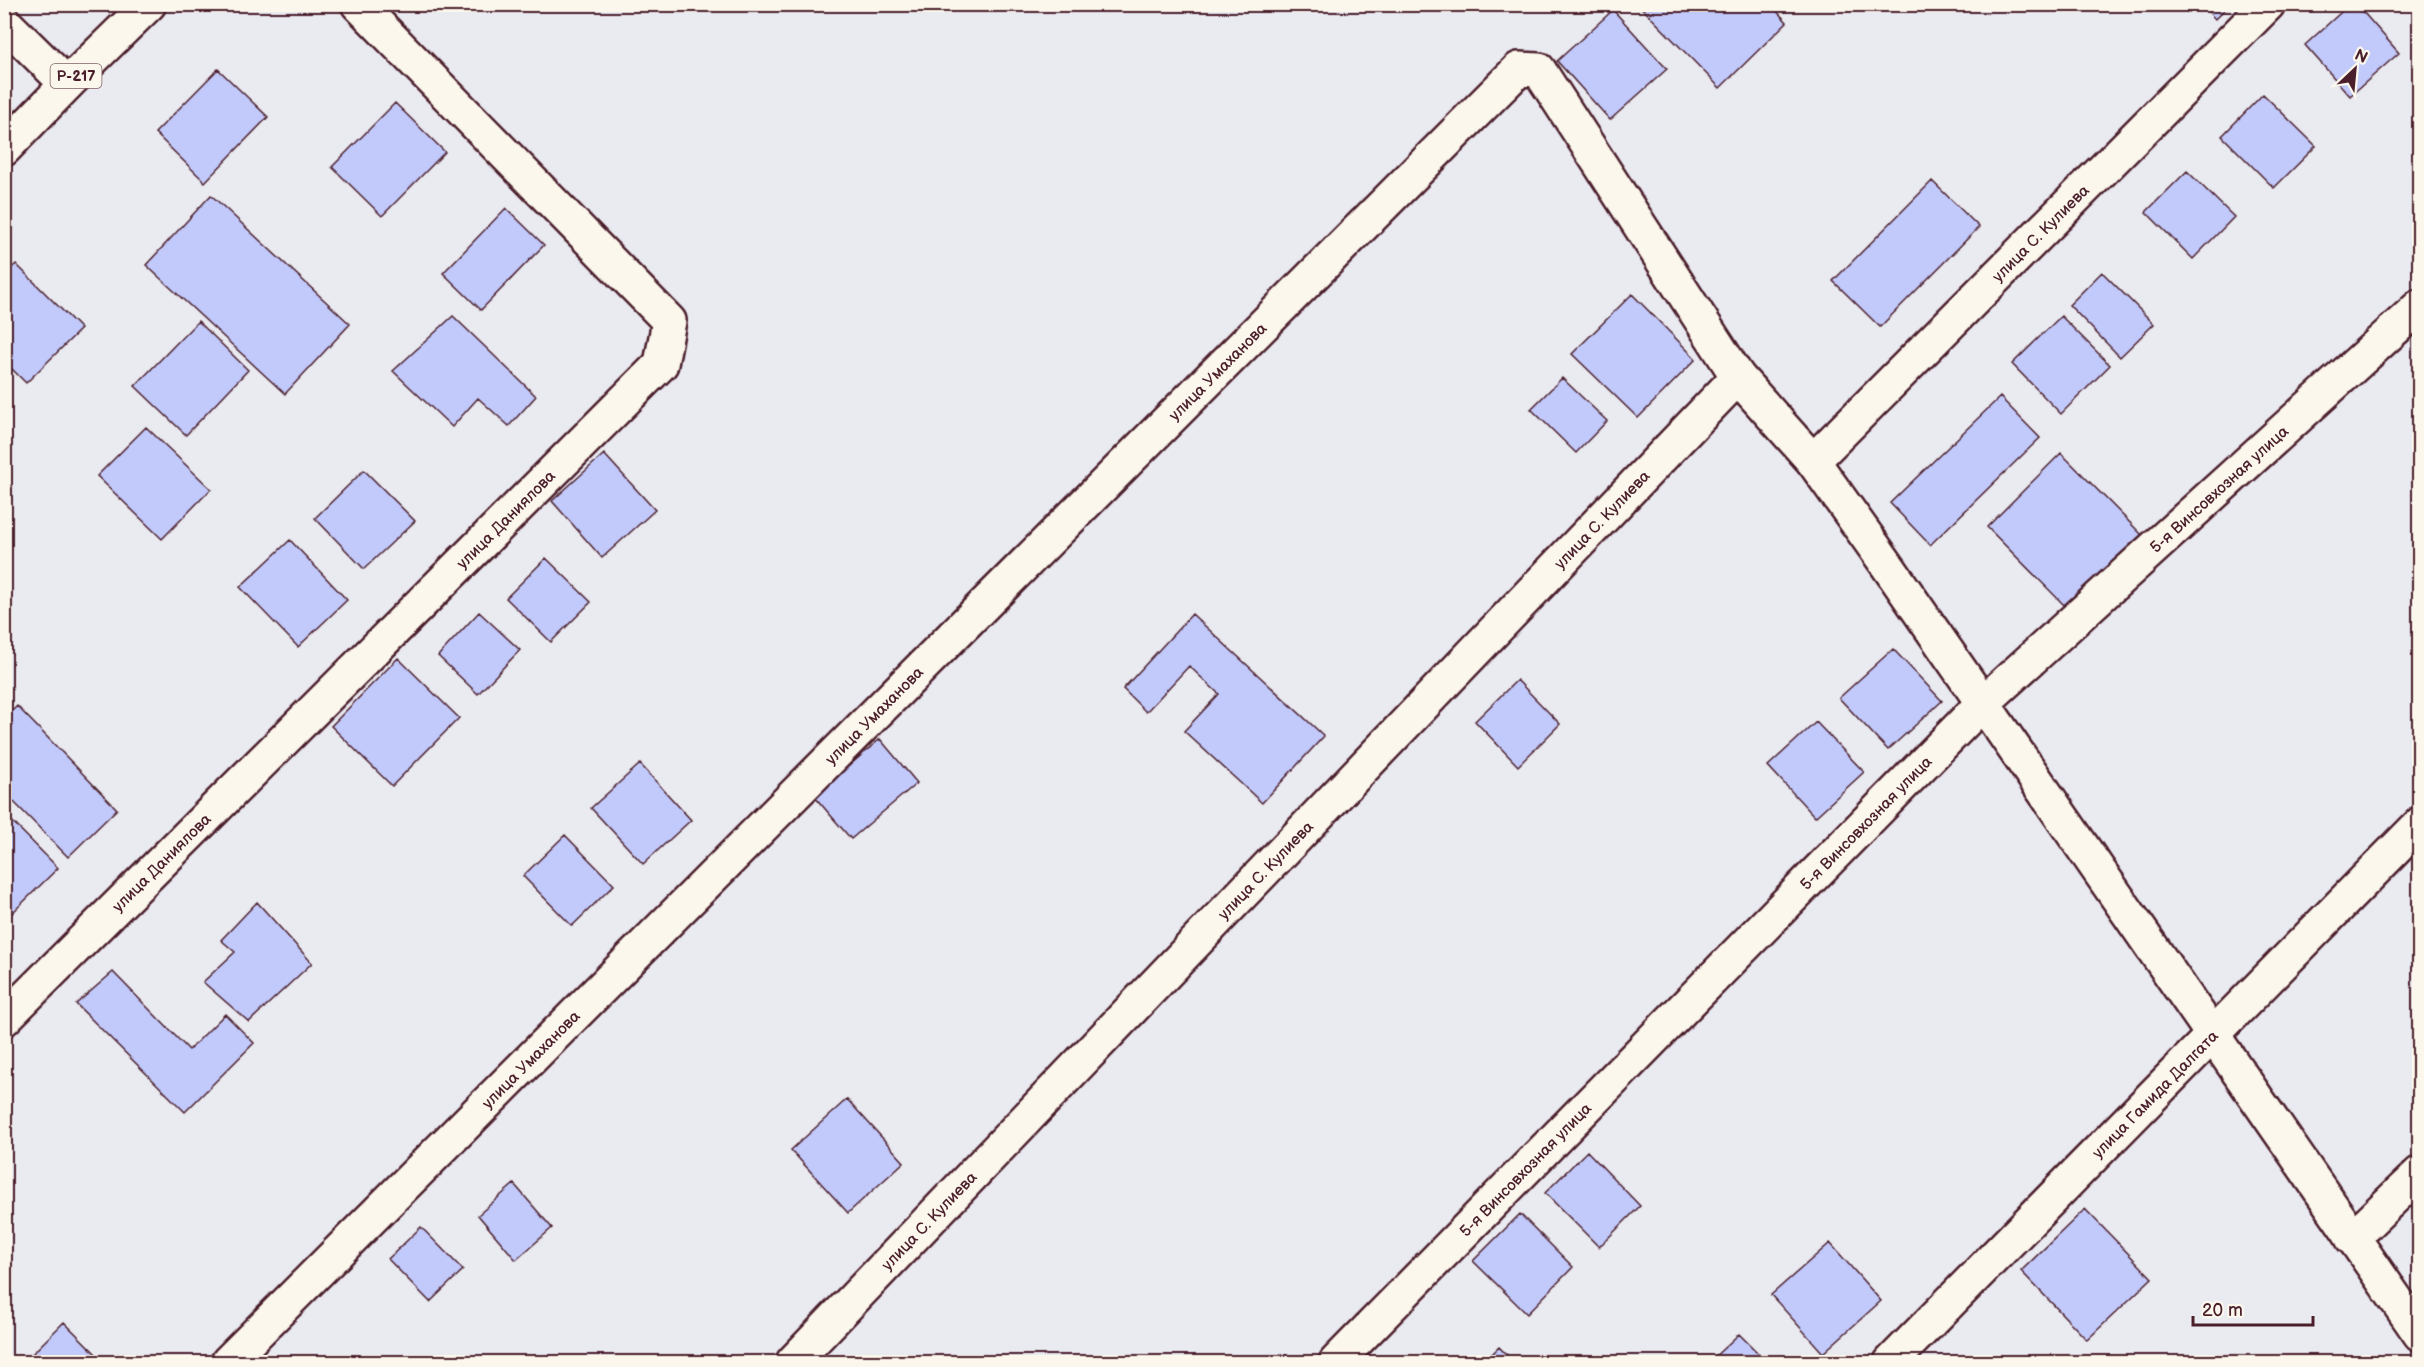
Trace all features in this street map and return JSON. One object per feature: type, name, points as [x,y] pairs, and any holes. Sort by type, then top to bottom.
[{"type":"main road","name":"Р-217","points":[[4,149],[149,4]]},
{"type":"main road","name":"улица Даниялова","points":[[4,1019],[661,364],[669,321],[358,4]]},
{"type":"main road","name":"улица С. Кулиева","points":[[1813,461],[2268,4]]},
{"type":"main road","points":[[4,22],[67,84]]},
{"type":"main road","name":"улица Умаханова","points":[[228,1362],[1519,69],[1539,70],[1738,377]]},
{"type":"main road","name":"5-я Винсовхозная улица","points":[[1336,1362],[1983,703],[2420,306]]},
{"type":"main road","points":[[1738,377],[1813,461],[2420,1334]]},
{"type":"main road","name":"улица С. Кулиева","points":[[793,1362],[1738,377]]},
{"type":"main road","name":"улица Гамида Далгата","points":[[1891,1362],[2420,824]]},
{"type":"main road","points":[[2352,1238],[2420,1173]]},
{"type":"building","points":[[1638,4],[1770,4],[1787,22],[1720,88]]},
{"type":"building","points":[[2201,4],[2230,4],[2215,19]]},
{"type":"building","points":[[2350,4],[2356,4],[2399,53],[2350,96],[2305,45]]},
{"type":"building","points":[[1613,10],[1667,69],[1610,120],[1557,61]]},
{"type":"building","points":[[218,69],[268,117],[205,182],[155,133]]},
{"type":"building","points":[[2263,94],[2316,146],[2274,188],[2222,136]]},
{"type":"building","points":[[395,103],[445,152],[382,216],[332,167]]},
{"type":"building","points":[[2187,171],[2234,217],[2193,259],[2146,212]]},
{"type":"building","points":[[1932,181],[1979,227],[1880,327],[1833,281]]},
{"type":"building","points":[[211,195],[350,324],[285,394],[146,265]]},
{"type":"building","points":[[506,208],[544,245],[481,310],[443,273]]},
{"type":"building","points":[[16,264],[81,329],[26,383],[4,361],[4,275]]},
{"type":"building","points":[[2102,272],[2154,324],[2120,357],[2069,305]]},
{"type":"building","points":[[1632,294],[1696,359],[1638,418],[1572,354]]},
{"type":"building","points":[[453,316],[536,396],[509,426],[478,398],[452,427],[393,371]]},
{"type":"building","points":[[2061,316],[2110,365],[2061,414],[2012,364]]},
{"type":"building","points":[[198,321],[248,370],[186,435],[135,386]]},
{"type":"building","points":[[1562,378],[1607,421],[1576,453],[1531,409]]},
{"type":"building","points":[[2000,397],[2040,438],[1930,545],[1890,503]]},
{"type":"building","points":[[146,427],[211,489],[162,539],[97,476]]},
{"type":"building","points":[[2061,453],[2145,538],[2071,612],[1987,527]]},
{"type":"building","points":[[604,454],[655,510],[602,558],[552,501]]},
{"type":"building","points":[[364,470],[415,521],[364,569],[315,518]]},
{"type":"building","points":[[290,540],[347,600],[298,647],[240,587]]},
{"type":"building","points":[[546,558],[591,602],[551,642],[506,598]]},
{"type":"building","points":[[479,612],[520,650],[478,694],[438,656]]},
{"type":"building","points":[[1192,614],[1324,736],[1262,803],[1184,731],[1219,694],[1189,666],[1146,712],[1123,689]]},
{"type":"building","points":[[1893,649],[1942,701],[1888,750],[1839,698]]},
{"type":"building","points":[[398,658],[459,718],[392,786],[331,726]]},
{"type":"building","points":[[1517,680],[1560,724],[1518,766],[1475,721]]},
{"type":"building","points":[[17,706],[117,809],[68,857],[4,792],[4,719]]},
{"type":"building","points":[[1816,722],[1864,772],[1815,817],[1768,766]]},
{"type":"building","points":[[880,739],[917,783],[851,839],[814,796]]},
{"type":"building","points":[[640,764],[691,820],[643,864],[591,808]]},
{"type":"building","points":[[4,813],[58,868],[5,920],[4,919]]},
{"type":"building","points":[[565,835],[614,885],[572,926],[523,876]]},
{"type":"building","points":[[257,902],[312,963],[249,1022],[203,982],[235,952],[221,940]]},
{"type":"building","points":[[113,972],[189,1050],[225,1014],[254,1043],[185,1112],[76,1004]]},
{"type":"building","points":[[847,1099],[904,1162],[848,1213],[791,1150]]},
{"type":"building","points":[[1587,1151],[1640,1206],[1599,1247],[1545,1193]]},
{"type":"building","points":[[514,1184],[552,1228],[516,1260],[478,1215]]},
{"type":"building","points":[[2085,1209],[2152,1278],[2087,1340],[2021,1271]]},
{"type":"building","points":[[1520,1214],[1573,1267],[1527,1314],[1473,1261]]},
{"type":"building","points":[[421,1227],[463,1270],[430,1302],[388,1259]]},
{"type":"building","points":[[1830,1243],[1881,1301],[1823,1353],[1771,1295]]},
{"type":"building","points":[[64,1322],[104,1362],[24,1362]]},
{"type":"building","points":[[1739,1334],[1767,1362],[1709,1362]]},
{"type":"building","points":[[1499,1347],[1514,1362],[1484,1362]]}]
